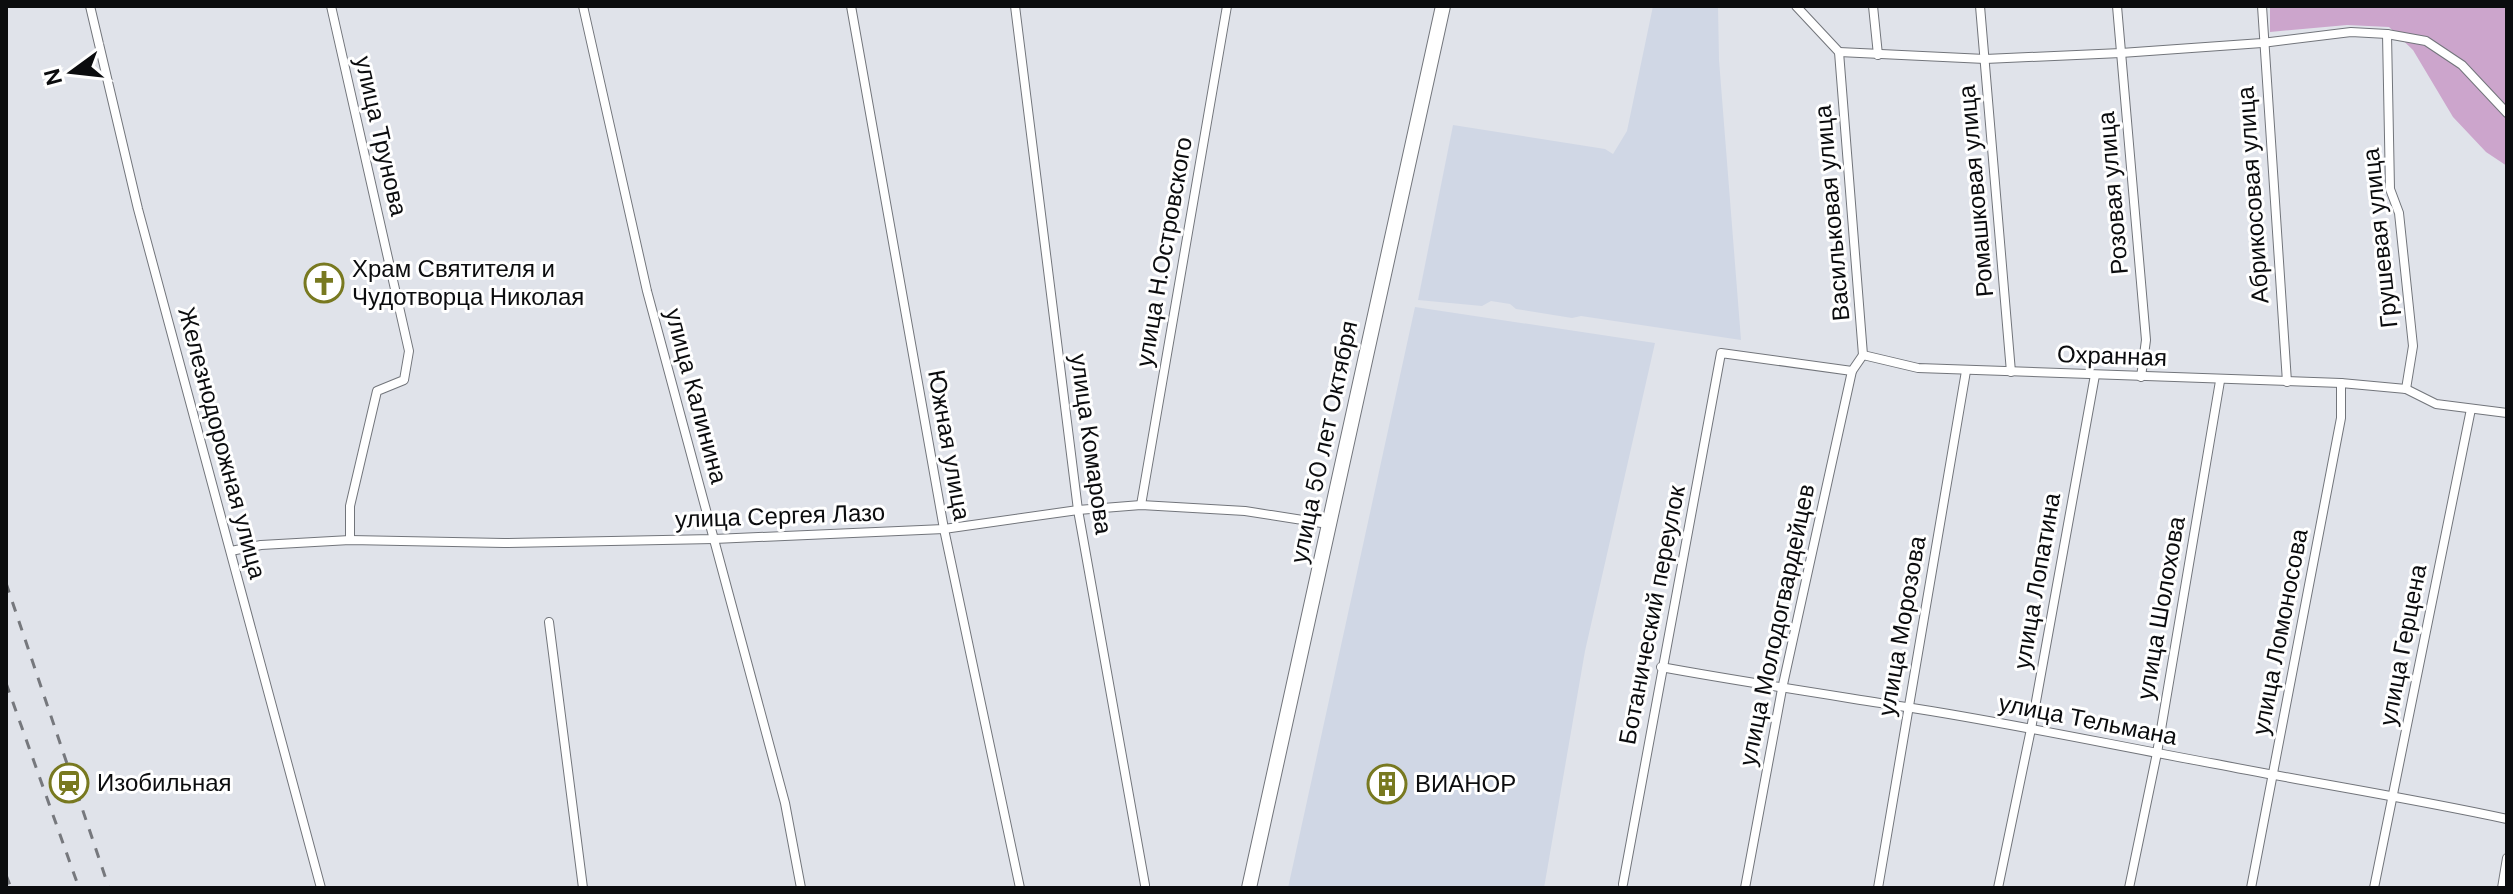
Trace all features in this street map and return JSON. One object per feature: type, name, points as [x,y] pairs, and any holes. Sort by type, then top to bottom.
[{"type":"main road","name":"улица 50 лет Октября","points":[[1249,888],[1443,6]]},
{"type":"street","name":"Железнодорожная улица","points":[[90,6],[138,209],[321,888]]},
{"type":"street","name":"улица Трунова","points":[[331,6],[409,351],[404,380],[377,391],[350,506],[350,540]]},
{"type":"street","name":"улица Калинина","points":[[583,6],[647,291],[785,803],[801,888]]},
{"type":"street","name":"Южная улица","points":[[851,6],[944,529],[1020,888]]},
{"type":"street","name":"улица Комарова","points":[[1015,6],[1078,510],[1145,885]]},
{"type":"street","name":"улица Н.Островского","points":[[1141,505],[1227,6]]},
{"type":"street","points":[[1796,6],[1839,52],[1878,55],[1985,59],[2262,43],[2351,32],[2387,34],[2426,41],[2462,65],[2507,113]]},
{"type":"street","points":[[1873,6],[1878,55]]},
{"type":"street","name":"Ромашковая улица","points":[[1980,6],[2011,372]]},
{"type":"street","name":"Розовая улица","points":[[2117,6],[2146,340],[2141,377]]},
{"type":"street","name":"Абрикосовая улица","points":[[2262,6],[2262,43],[2287,382]]},
{"type":"street","name":"Грушевая улица","points":[[2387,34],[2390,189],[2399,213],[2413,346],[2406,389]]},
{"type":"street","name":"Васильковая улица","points":[[1839,52],[1863,355]]},
{"type":"street","name":"Ботанический переулок","points":[[1623,884],[1721,353],[1852,371]]},
{"type":"street","points":[[1852,371],[1863,355]]},
{"type":"street","name":"Охранная","points":[[1863,355],[1918,368],[1966,371],[2341,383],[2406,389],[2436,404],[2507,413]]},
{"type":"street","name":"улица Молодогвардейцев","points":[[1745,888],[1782,689],[1852,371]]},
{"type":"street","name":"улица Морозова","points":[[1878,888],[1966,371]]},
{"type":"street","name":"улица Лопатина","points":[[1998,888],[2031,729],[2095,375]]},
{"type":"street","name":"улица Шолохова","points":[[2129,888],[2157,753],[2220,381]]},
{"type":"street","name":"улица Ломоносова","points":[[2251,888],[2341,418],[2341,383]]},
{"type":"street","name":"улица Герцена","points":[[2374,888],[2471,409]]},
{"type":"street","name":"улица Сергея Лазо","points":[[231,551],[261,545],[350,540],[504,543],[714,539],[944,529],[1078,510],[1141,505],[1245,511],[1328,524]]},
{"type":"street","points":[[549,622],[583,888]]},
{"type":"street","name":"улица Тельмана","points":[[1661,667],[1907,707],[2273,775],[2393,794],[2507,819]]},
{"type":"street","points":[[2502,888],[2507,858]]},
{"type":"shaded area","points":[[1653,6],[1718,6],[1719,60],[1741,340],[1581,316],[1572,318],[1516,309],[1510,304],[1491,301],[1482,306],[1418,300],[1453,125],[1605,149],[1613,154],[1627,131]]},
{"type":"shaded area","points":[[2270,6],[2507,6],[2507,166],[2486,152],[2453,117],[2413,50],[2389,27],[2347,25],[2270,32]]},
{"type":"shaded area","points":[[1415,307],[1655,343],[1585,651],[1544,888],[1288,888]]},
{"type":"railway","points":[[6,583],[109,888]]},
{"type":"railway","points":[[6,683],[79,888]]},
{"type":"railway","points":[[6,875],[11,888]]},
{"type":"place","name":"Храм Святителя и Чудотворца Николая","points":[[324,283]]},
{"type":"place","name":"Изобильная","points":[[69,783]]},
{"type":"place","name":"ВИАНОР","points":[[1387,784]]}]
